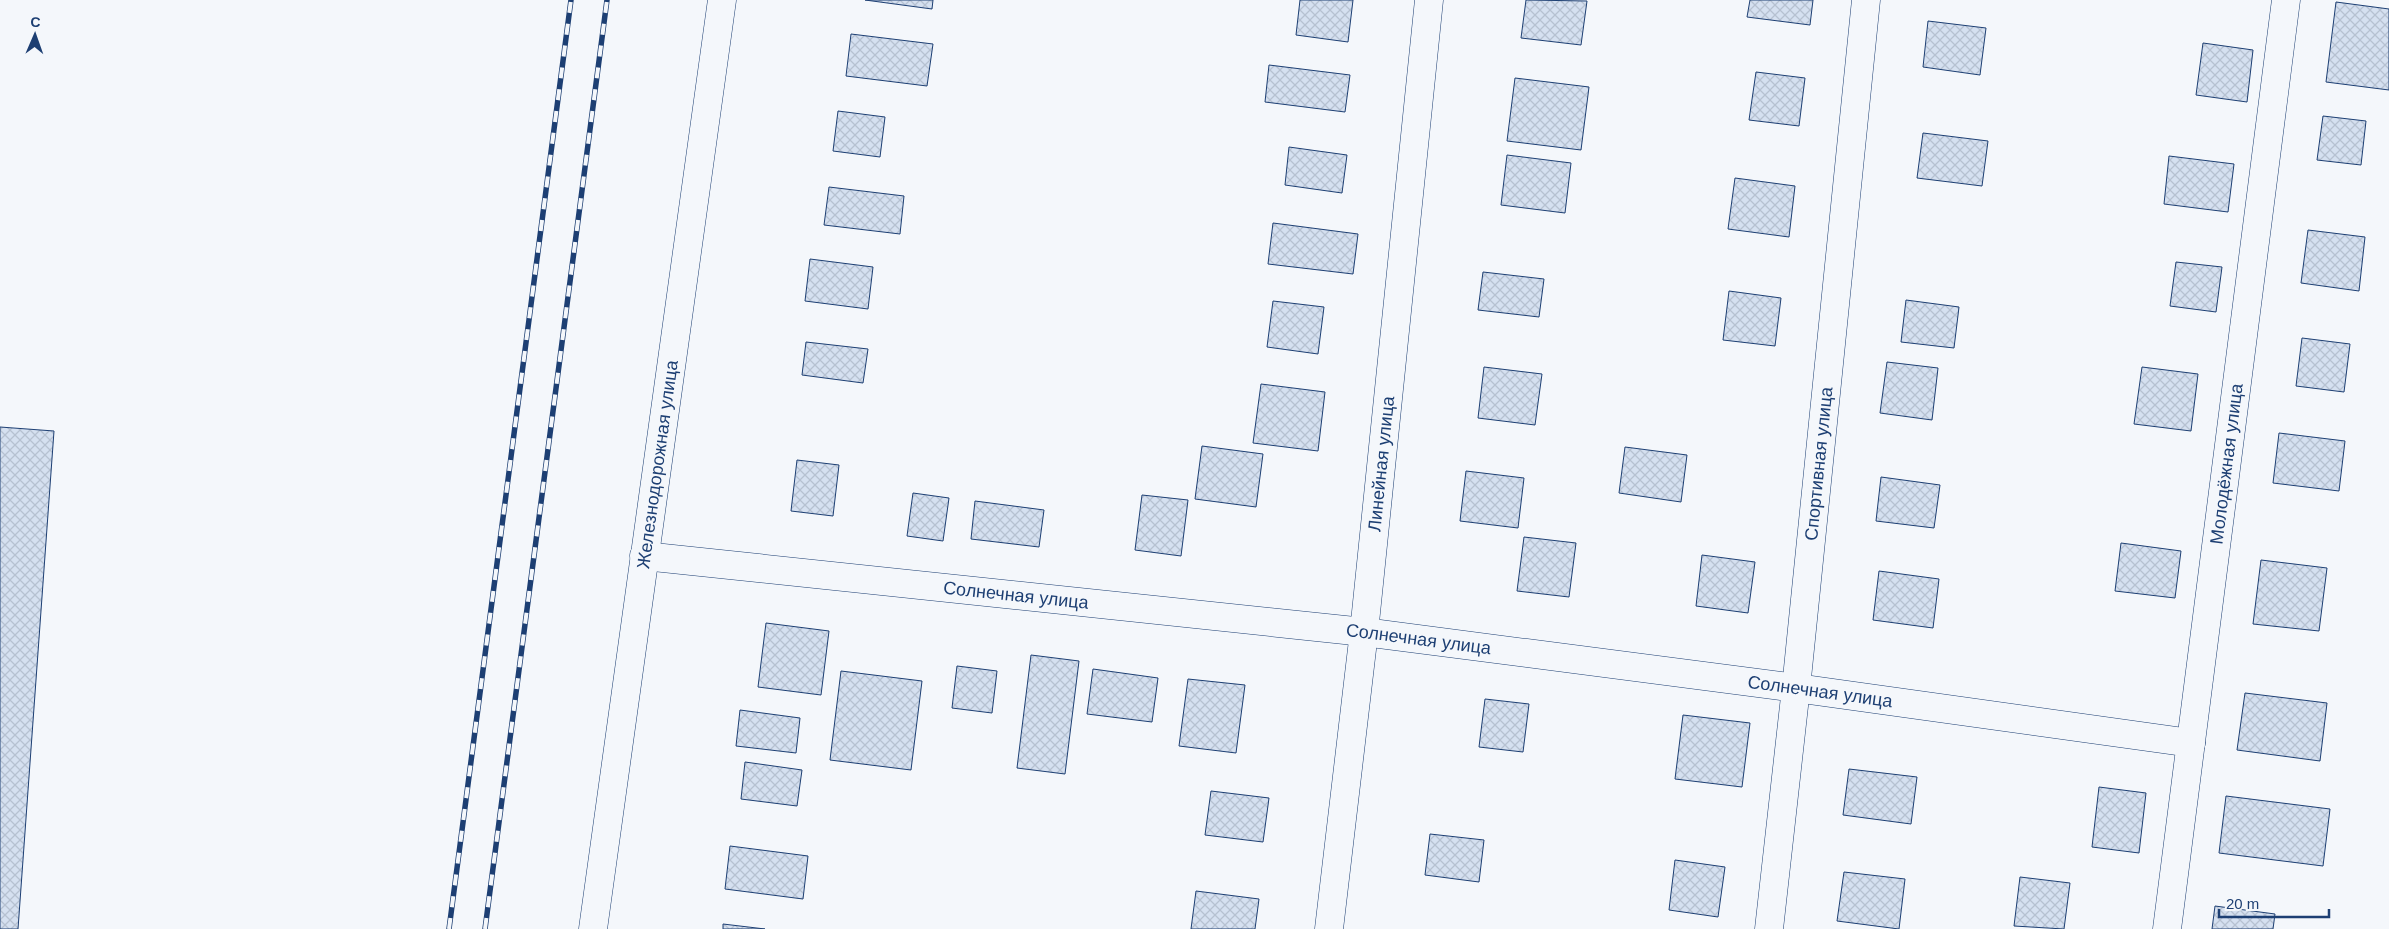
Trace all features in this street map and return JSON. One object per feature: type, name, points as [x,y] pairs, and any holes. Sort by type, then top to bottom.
[{"type":"street","name":"Железнодорожная улица","points":[[593,929],[722,0]]},
{"type":"street","name":"Линейная улица","points":[[1329,929],[1364,632],[1430,0]]},
{"type":"street","name":"Спортивная улица","points":[[1769,929],[1796,688],[1866,0]]},
{"type":"street","name":"Молодёжная улица","points":[[2167,929],[2286,0]]},
{"type":"street","name":"Солнечная улица","points":[[644,556],[1364,632],[1796,688],[2191,743]]},
{"type":"building","points":[[865,0],[933,0],[932,9]]},
{"type":"building","points":[[1300,0],[1353,0],[1348,42],[1296,35]]},
{"type":"building","points":[[1526,0],[1587,1],[1581,45],[1521,38]]},
{"type":"building","points":[[1750,0],[1813,0],[1810,25],[1747,17]]},
{"type":"building","points":[[2336,2],[2389,9],[2389,90],[2326,82]]},
{"type":"building","points":[[1928,21],[1986,28],[1980,75],[1923,67]]},
{"type":"building","points":[[851,34],[933,44],[927,86],[846,76]]},
{"type":"building","points":[[2203,43],[2253,50],[2247,102],[2196,95]]},
{"type":"building","points":[[1269,65],[1350,75],[1345,112],[1265,102]]},
{"type":"building","points":[[1756,72],[1805,78],[1799,126],[1749,120]]},
{"type":"building","points":[[1515,78],[1589,87],[1581,150],[1507,141]]},
{"type":"building","points":[[838,111],[885,117],[880,157],[833,151]]},
{"type":"building","points":[[2323,116],[2366,121],[2361,165],[2317,160]]},
{"type":"building","points":[[1923,133],[1988,141],[1982,186],[1917,178]]},
{"type":"building","points":[[1289,147],[1347,155],[1342,193],[1285,185]]},
{"type":"building","points":[[1507,155],[1571,163],[1565,213],[1501,205]]},
{"type":"building","points":[[2169,156],[2234,164],[2228,212],[2164,204]]},
{"type":"building","points":[[1735,178],[1795,186],[1789,237],[1728,229]]},
{"type":"building","points":[[829,187],[904,196],[900,234],[824,225]]},
{"type":"building","points":[[1273,223],[1358,234],[1353,274],[1268,264]]},
{"type":"building","points":[[2308,230],[2365,237],[2359,291],[2301,283]]},
{"type":"building","points":[[810,259],[873,267],[868,309],[805,301]]},
{"type":"building","points":[[2176,262],[2222,267],[2216,312],[2170,306]]},
{"type":"building","points":[[1483,272],[1544,279],[1539,317],[1478,310]]},
{"type":"building","points":[[1729,291],[1781,298],[1775,346],[1723,340]]},
{"type":"building","points":[[1906,300],[1959,307],[1954,348],[1901,342]]},
{"type":"building","points":[[1273,301],[1324,307],[1318,354],[1267,347]]},
{"type":"building","points":[[2302,338],[2350,344],[2344,392],[2296,386]]},
{"type":"building","points":[[806,342],[868,349],[863,383],[802,375]]},
{"type":"building","points":[[1887,362],[1938,368],[1932,420],[1880,413]]},
{"type":"building","points":[[1484,367],[1542,374],[1535,425],[1478,418]]},
{"type":"building","points":[[2142,367],[2198,374],[2191,431],[2134,424]]},
{"type":"building","points":[[1261,384],[1325,392],[1318,451],[1253,443]]},
{"type":"building","points":[[0,427],[54,431],[18,929],[0,929]]},
{"type":"building","points":[[2279,433],[2345,441],[2339,491],[2273,483]]},
{"type":"building","points":[[1202,446],[1263,454],[1256,507],[1195,499]]},
{"type":"building","points":[[1625,447],[1687,455],[1681,502],[1619,493]]},
{"type":"building","points":[[797,460],[839,465],[833,516],[791,511]]},
{"type":"building","points":[[1466,471],[1524,478],[1518,528],[1460,521]]},
{"type":"building","points":[[1881,477],[1940,485],[1934,528],[1876,521]]},
{"type":"building","points":[[913,493],[949,498],[943,541],[907,536]]},
{"type":"building","points":[[1142,495],[1188,500],[1181,556],[1135,550]]},
{"type":"building","points":[[975,501],[1044,510],[1039,547],[971,539]]},
{"type":"building","points":[[1524,537],[1576,543],[1569,597],[1517,591]]},
{"type":"building","points":[[2121,543],[2181,551],[2175,598],[2115,591]]},
{"type":"building","points":[[1702,555],[1755,562],[1748,613],[1696,606]]},
{"type":"building","points":[[2261,560],[2327,568],[2319,631],[2253,624]]},
{"type":"building","points":[[1879,571],[1939,579],[1933,628],[1873,620]]},
{"type":"building","points":[[766,623],[829,631],[821,695],[758,687]]},
{"type":"building","points":[[1031,655],[1079,661],[1065,774],[1017,768]]},
{"type":"building","points":[[957,666],[997,671],[992,713],[952,708]]},
{"type":"building","points":[[1093,669],[1158,678],[1152,722],[1087,714]]},
{"type":"building","points":[[841,671],[922,681],[911,770],[830,760]]},
{"type":"building","points":[[1188,679],[1245,685],[1236,753],[1179,746]]},
{"type":"building","points":[[2245,693],[2327,703],[2320,761],[2237,750]]},
{"type":"building","points":[[1485,699],[1529,704],[1523,752],[1479,747]]},
{"type":"building","points":[[740,710],[800,718],[796,753],[736,746]]},
{"type":"building","points":[[1683,715],[1750,723],[1742,787],[1675,779]]},
{"type":"building","points":[[745,762],[802,770],[797,806],[741,799]]},
{"type":"building","points":[[1849,769],[1917,777],[1911,824],[1843,815]]},
{"type":"building","points":[[2099,787],[2146,793],[2139,853],[2092,847]]},
{"type":"building","points":[[1211,791],[1269,798],[1263,842],[1205,835]]},
{"type":"building","points":[[2226,796],[2330,809],[2323,866],[2219,853]]},
{"type":"building","points":[[1430,834],[1484,840],[1479,882],[1425,875]]},
{"type":"building","points":[[730,846],[808,856],[803,899],[725,889]]},
{"type":"building","points":[[1675,860],[1725,867],[1718,917],[1669,910]]},
{"type":"building","points":[[1844,872],[1905,879],[1899,929],[1837,921]]},
{"type":"building","points":[[2020,877],[2070,883],[2064,929],[2014,926]]},
{"type":"building","points":[[1196,891],[1259,899],[1255,929],[1191,929]]},
{"type":"building","points":[[2215,906],[2275,914],[2273,929],[2212,929]]},
{"type":"building","points":[[723,924],[765,929],[723,929]]},
{"type":"railway","points":[[449,929],[571,0]]},
{"type":"railway","points":[[485,929],[607,0]]}]
